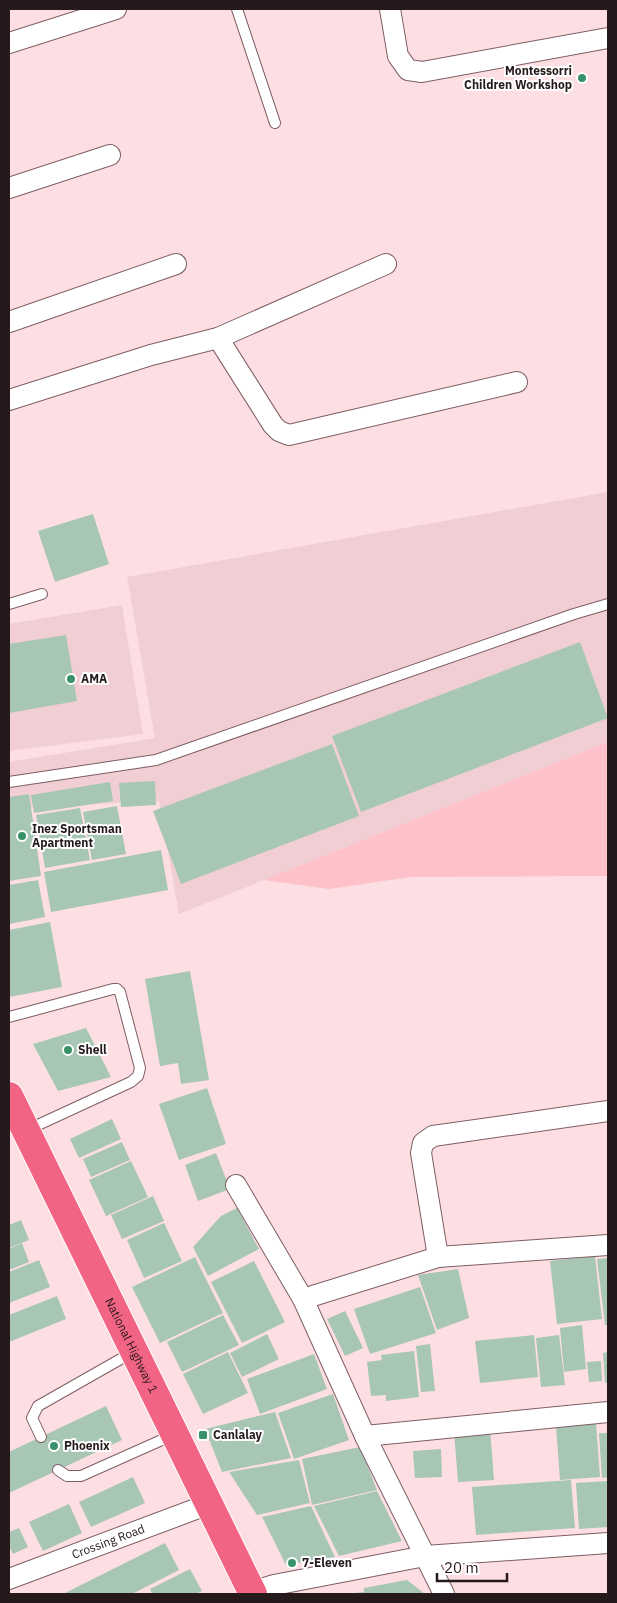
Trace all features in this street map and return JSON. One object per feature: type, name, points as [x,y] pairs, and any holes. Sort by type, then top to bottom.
[{"type":"highway","name":"National Highway 1","points":[[9,1096],[251,1593]]},
{"type":"street","points":[[9,43],[116,9]]},
{"type":"street","points":[[390,9],[398,56],[408,70],[422,72],[608,38]]},
{"type":"street","points":[[9,188],[110,155]]},
{"type":"street","points":[[9,322],[176,264]]},
{"type":"street","points":[[9,400],[151,355],[218,338],[386,264]]},
{"type":"street","points":[[218,338],[273,425],[278,431],[289,435],[517,382]]},
{"type":"street","points":[[438,1257],[421,1153],[423,1143],[433,1136],[608,1111]]},
{"type":"street","points":[[236,1185],[303,1299],[365,1436],[444,1594]]},
{"type":"street","points":[[303,1299],[438,1257],[608,1245]]},
{"type":"street","points":[[365,1436],[608,1412]]},
{"type":"street","name":"Crossing Road","points":[[9,1579],[209,1504]]},
{"type":"street","points":[[251,1593],[274,1585],[425,1556],[608,1542]]},
{"type":"lane","points":[[236,9],[275,123]]},
{"type":"lane","points":[[9,604],[42,594]]},
{"type":"lane","points":[[9,782],[156,760],[574,614],[608,604]]},
{"type":"lane","points":[[9,1018],[113,988],[117,989],[120,992],[140,1068],[138,1076],[131,1082],[26,1131]]},
{"type":"lane","points":[[41,1437],[32,1418],[38,1406],[134,1351]]},
{"type":"lane","points":[[58,1470],[66,1476],[81,1476],[175,1434]]},
{"type":"shaded area","points":[[608,492],[608,742],[179,914],[159,801],[9,808],[9,762],[155,738],[127,577]]},
{"type":"shaded area","name":"AMA","points":[[122,605],[143,734],[9,751],[9,624]]},
{"type":"shaded area","points":[[608,742],[608,876],[411,877],[329,889],[264,880]]},
{"type":"building","points":[[93,514],[109,564],[55,582],[38,531]]},
{"type":"building","points":[[66,635],[77,701],[9,713],[9,644]]},
{"type":"building","points":[[580,642],[608,718],[361,812],[332,736]]},
{"type":"building","points":[[332,744],[359,816],[181,884],[153,811]]},
{"type":"building","points":[[155,781],[156,805],[121,807],[119,783]]},
{"type":"building","points":[[110,782],[113,801],[34,813],[31,795]]},
{"type":"building","name":"Inez Sportsman Apartment","points":[[29,794],[41,876],[9,881],[9,797]]},
{"type":"building","points":[[117,806],[126,854],[92,860],[83,812]]},
{"type":"building","points":[[80,808],[90,860],[45,868],[36,815]]},
{"type":"building","points":[[161,850],[168,890],[51,912],[44,872]]},
{"type":"building","points":[[38,880],[45,917],[9,924],[9,885]]},
{"type":"building","points":[[50,922],[62,987],[9,997],[9,930]]},
{"type":"building","points":[[190,971],[209,1080],[181,1084],[178,1063],[160,1066],[145,979]]},
{"type":"building","points":[[86,1028],[111,1077],[58,1091],[33,1044]]},
{"type":"building","points":[[207,1088],[226,1144],[179,1160],[159,1104]]},
{"type":"building","points":[[112,1119],[121,1139],[79,1158],[70,1139]]},
{"type":"building","points":[[122,1142],[130,1160],[91,1177],[83,1159]]},
{"type":"building","points":[[216,1153],[230,1189],[198,1201],[185,1165]]},
{"type":"building","points":[[131,1161],[148,1197],[106,1216],[89,1180]]},
{"type":"building","points":[[153,1196],[164,1221],[122,1239],[111,1215]]},
{"type":"building","points":[[237,1208],[259,1249],[208,1276],[193,1247],[221,1216]]},
{"type":"building","points":[[21,1220],[29,1240],[9,1248],[9,1225]]},
{"type":"building","points":[[164,1223],[182,1261],[144,1278],[127,1240]]},
{"type":"building","points":[[22,1243],[29,1262],[9,1270],[9,1249]]},
{"type":"building","points":[[595,1256],[602,1319],[557,1324],[550,1261]]},
{"type":"building","points":[[195,1257],[223,1313],[160,1343],[132,1287]]},
{"type":"building","points":[[608,1258],[608,1325],[605,1325],[597,1259]]},
{"type":"building","points":[[39,1260],[50,1287],[9,1303],[9,1272]]},
{"type":"building","points":[[254,1261],[285,1322],[242,1343],[211,1282]]},
{"type":"building","points":[[458,1269],[469,1318],[437,1330],[418,1275]]},
{"type":"building","points":[[420,1287],[436,1333],[370,1354],[354,1309]]},
{"type":"building","points":[[57,1296],[66,1319],[9,1342],[9,1315]]},
{"type":"building","points":[[345,1311],[363,1348],[345,1356],[327,1319]]},
{"type":"building","points":[[223,1315],[239,1345],[182,1372],[167,1342]]},
{"type":"building","points":[[582,1325],[586,1369],[564,1372],[560,1328]]},
{"type":"building","points":[[267,1334],[279,1359],[242,1377],[230,1353]]},
{"type":"building","points":[[534,1335],[538,1377],[480,1383],[475,1341]]},
{"type":"building","points":[[559,1335],[565,1385],[541,1387],[536,1338]]},
{"type":"building","points":[[430,1344],[435,1391],[421,1392],[416,1346]]},
{"type":"building","points":[[414,1351],[419,1397],[386,1401],[386,1395],[371,1396],[367,1362],[382,1360],[381,1355]]},
{"type":"building","points":[[228,1352],[248,1393],[203,1414],[183,1374]]},
{"type":"building","points":[[608,1352],[608,1383],[605,1383],[603,1353]]},
{"type":"building","points":[[314,1354],[327,1389],[260,1414],[247,1379]]},
{"type":"building","points":[[601,1361],[602,1381],[589,1382],[587,1362]]},
{"type":"building","points":[[333,1394],[349,1440],[294,1459],[278,1413]]},
{"type":"building","points":[[106,1406],[122,1440],[9,1493],[9,1452]]},
{"type":"building","points":[[275,1412],[291,1458],[222,1472],[205,1429]]},
{"type":"building","points":[[596,1423],[600,1477],[560,1480],[556,1426]]},
{"type":"building","points":[[490,1428],[494,1480],[458,1482],[454,1431]]},
{"type":"building","points":[[599,1433],[608,1433],[608,1477],[602,1478]]},
{"type":"building","points":[[360,1447],[377,1490],[312,1505],[302,1459]]},
{"type":"building","points":[[441,1449],[442,1477],[415,1478],[413,1451]]},
{"type":"building","points":[[299,1460],[310,1503],[257,1515],[229,1472]]},
{"type":"building","points":[[133,1477],[145,1503],[91,1527],[79,1502]]},
{"type":"building","points":[[571,1480],[575,1528],[476,1535],[472,1487]]},
{"type":"building","points":[[608,1481],[608,1527],[579,1529],[576,1483]]},
{"type":"building","points":[[377,1491],[402,1541],[339,1556],[314,1506]]},
{"type":"building","points":[[69,1504],[82,1533],[43,1551],[29,1522]]},
{"type":"building","points":[[311,1506],[335,1557],[286,1565],[262,1517]]},
{"type":"building","points":[[19,1528],[28,1547],[13,1554],[9,1546],[9,1532]]},
{"type":"building","points":[[165,1543],[179,1570],[132,1594],[63,1594]]},
{"type":"building","points":[[190,1569],[202,1591],[195,1594],[152,1594],[150,1589]]},
{"type":"building","points":[[407,1580],[425,1594],[355,1594],[364,1592],[364,1588]]},
{"type":"place","name":"Montessorri Children Workshop","points":[[582,78]]},
{"type":"place","name":"AMA","points":[[71,679]]},
{"type":"place","name":"Inez Sportsman Apartment","points":[[22,836]]},
{"type":"place","name":"Shell","points":[[68,1050]]},
{"type":"place","name":"Canlalay","points":[[203,1435]]},
{"type":"place","name":"Phoenix","points":[[54,1446]]},
{"type":"place","name":"7-Eleven","points":[[292,1563]]}]
